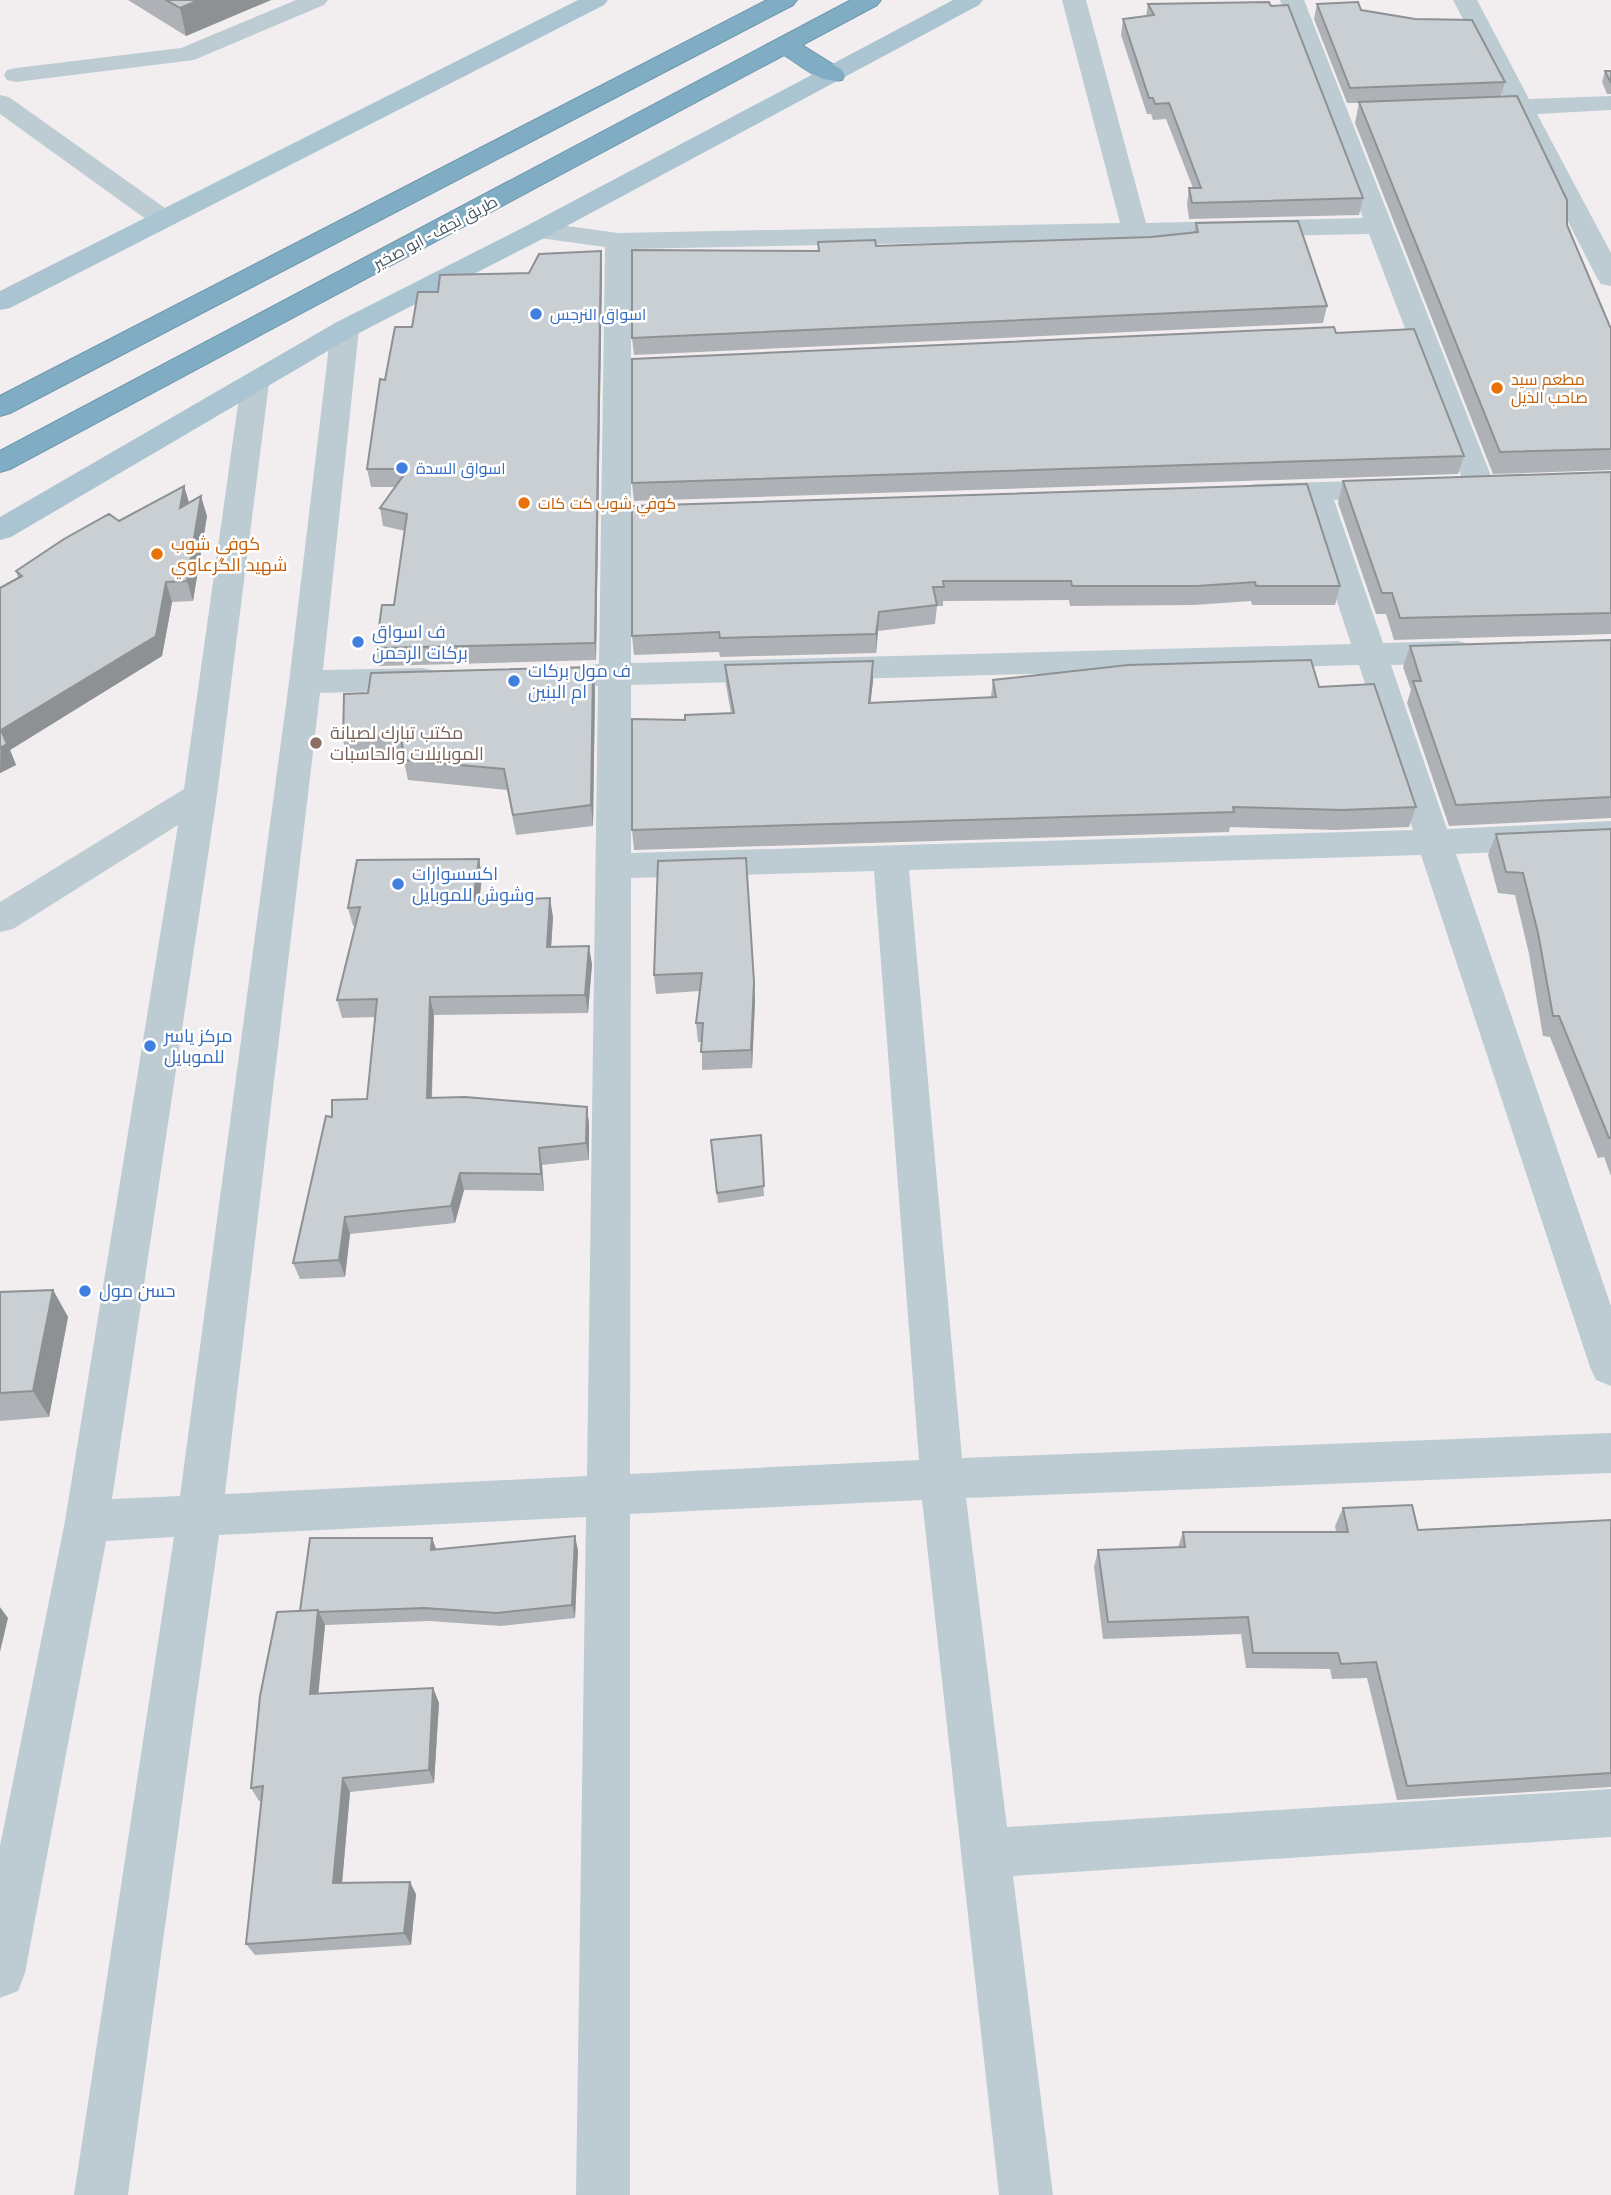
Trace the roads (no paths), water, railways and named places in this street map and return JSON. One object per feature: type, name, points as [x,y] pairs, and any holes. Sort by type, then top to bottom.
[{"type":"highway","points":[[0,407],[785,0]]},
{"type":"highway","name":"طريق نجف - ابو صخير","points":[[0,463],[869,0]]},
{"type":"highway","points":[[785,45],[834,75]]},
{"type":"highway","points":[[326,239],[325,248],[330,256],[351,267],[365,270]]},
{"type":"highway","points":[[209,298],[234,304],[242,310],[247,326],[243,334]]},
{"type":"main road","points":[[0,302],[596,0]]},
{"type":"main road","points":[[0,530],[345,329],[834,75],[971,0]]},
{"type":"street","points":[[0,95],[11,88],[8,68],[186,55],[316,0]]},
{"type":"street","points":[[1074,0],[1135,232]]},
{"type":"street","points":[[1233,494],[1466,486],[1407,331],[1351,113],[1292,0]]},
{"type":"street","points":[[1465,0],[1611,278]]},
{"type":"street","points":[[0,102],[163,219]]},
{"type":"street","points":[[1469,109],[1611,103]]},
{"type":"street","points":[[539,230],[618,241],[1381,226]]},
{"type":"street","points":[[603,2195],[614,674],[629,513],[631,366],[618,241]]},
{"type":"street","points":[[101,2195],[200,1515],[305,682],[345,329]]},
{"type":"street","points":[[0,1973],[88,1521],[200,795],[255,383]]},
{"type":"street","points":[[1315,491],[1611,1367]]},
{"type":"street","points":[[561,676],[1491,651]]},
{"type":"street","points":[[305,682],[453,678]]},
{"type":"street","points":[[0,919],[200,795]]},
{"type":"street","points":[[613,866],[1434,842],[1611,834]]},
{"type":"street","points":[[890,858],[942,1479],[1026,2195]]},
{"type":"street","points":[[88,1521],[942,1479],[1611,1453]]},
{"type":"street","points":[[985,1853],[1611,1813]]},
{"type":"place","name":"اسواق النرجس","points":[[536,314]]},
{"type":"place","name":"مطعم سيد صاحب الذيل","points":[[1497,388]]},
{"type":"place","name":"اسواق السدة","points":[[402,468]]},
{"type":"place","name":"كوفي شوب كت كات","points":[[524,503]]},
{"type":"place","name":"كوفي شوب شهيد الگرعاوي","points":[[157,554]]},
{"type":"place","name":"ف اسواق بركات الرحمن","points":[[358,642]]},
{"type":"place","name":"ف مول بركات ام البنين","points":[[514,681]]},
{"type":"place","name":"مكتب تبارك لصيانة الموبايلات والحاسبات","points":[[316,743]]},
{"type":"place","name":"اكسسوارات وشوش للموبايل","points":[[398,884]]},
{"type":"place","name":"مركز ياسر للموبايل","points":[[150,1046]]},
{"type":"place","name":"حسن مول","points":[[85,1291]]}]
